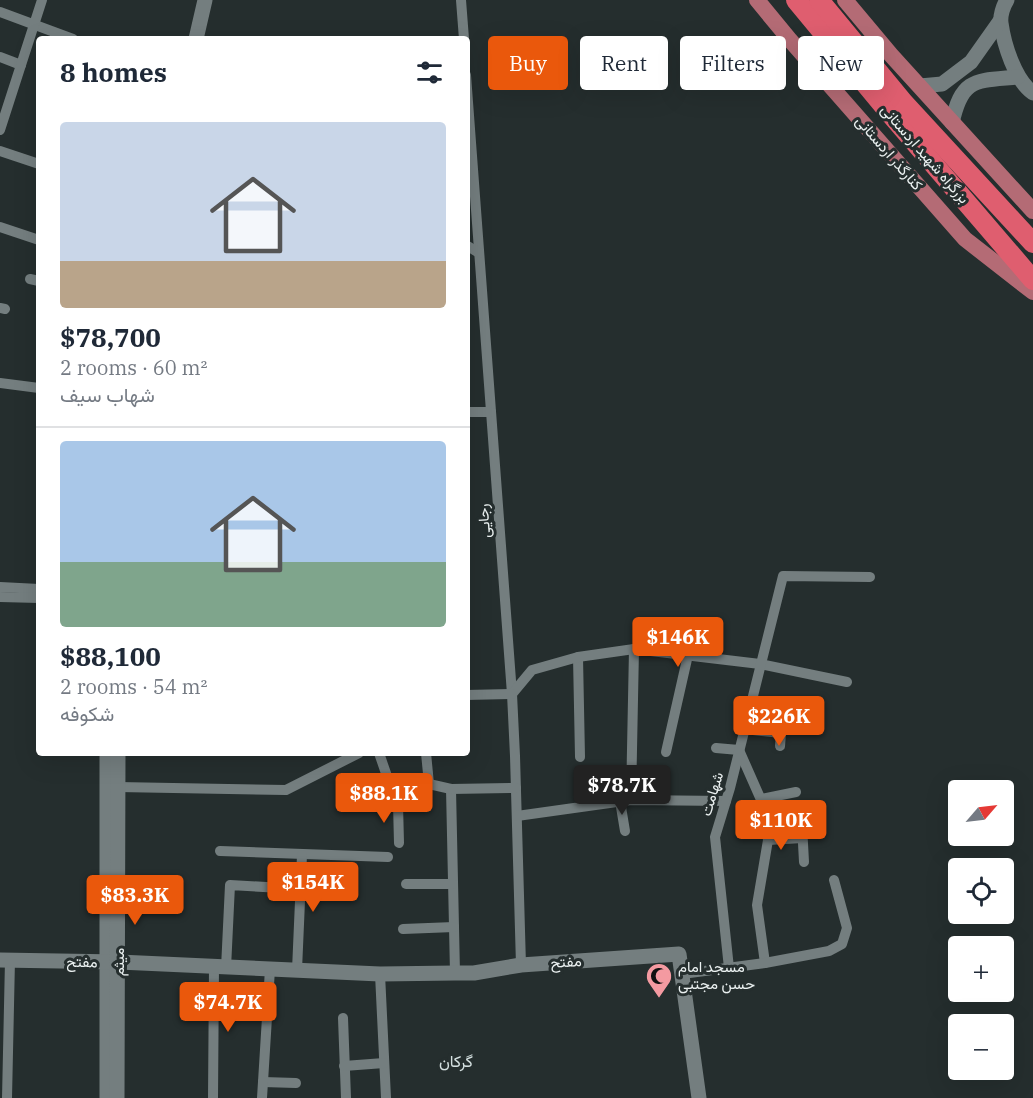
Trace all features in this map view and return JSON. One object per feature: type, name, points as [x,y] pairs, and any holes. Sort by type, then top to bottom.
[{"type":"highway","name":"بزرگراه شهید اردستانی","points":[[796,0],[1033,280]]},
{"type":"highway","name":"بزرگراه شهید اردستانی","points":[[819,0],[904,103],[1033,243]]},
{"type":"main road","name":"کنارگذر اردستانی","points":[[757,0],[797,49],[964,239],[1033,292]]},
{"type":"main road","points":[[845,0],[891,55],[1033,212]]},
{"type":"street","points":[[0,130],[2,117],[42,0]]},
{"type":"street","points":[[189,36],[195,0]]},
{"type":"street","points":[[197,36],[205,0]]},
{"type":"street","points":[[461,0],[464,36]]},
{"type":"street","points":[[920,86],[942,84],[971,62],[1000,21],[1007,0]]},
{"type":"street","points":[[0,12],[65,36]]},
{"type":"street","points":[[1000,21],[1018,77],[1033,93]]},
{"type":"street","points":[[0,57],[21,65]]},
{"type":"street","points":[[952,123],[957,101],[965,90],[980,80],[1018,77]]},
{"type":"street","points":[[0,151],[36,163]]},
{"type":"street","name":"رجایی","points":[[470,180],[479,253],[512,694],[521,965]]},
{"type":"street","points":[[0,227],[36,239]]},
{"type":"street","points":[[470,247],[479,253]]},
{"type":"street","points":[[0,383],[36,388]]},
{"type":"street","points":[[470,411],[491,412]]},
{"type":"street","name":"شهامت","points":[[729,968],[715,837],[783,576],[870,577]]},
{"type":"street","points":[[0,587],[36,589]]},
{"type":"street","points":[[0,597],[36,598]]},
{"type":"street","points":[[470,696],[512,694],[532,670],[578,657],[634,649],[760,664],[847,682]]},
{"type":"street","points":[[626,831],[634,649]]},
{"type":"street","points":[[666,752],[688,655]]},
{"type":"street","points":[[578,657],[580,756]]},
{"type":"street","points":[[780,746],[782,720]]},
{"type":"street","points":[[744,729],[781,733]]},
{"type":"street","points":[[716,748],[739,750],[761,799],[768,840],[757,905],[765,963]]},
{"type":"street","name":"میثم","points":[[107,756],[117,1098]]},
{"type":"street","name":"میثم","points":[[107,1098],[118,756]]},
{"type":"street","points":[[118,787],[286,790],[353,756]]},
{"type":"street","points":[[380,756],[398,804],[399,843]]},
{"type":"street","points":[[426,756],[429,784]]},
{"type":"street","points":[[389,782],[429,784],[451,789],[516,788]]},
{"type":"street","points":[[451,789],[455,973]]},
{"type":"street","points":[[761,799],[796,792]]},
{"type":"street","points":[[517,816],[626,801],[726,801]]},
{"type":"street","points":[[802,825],[804,862]]},
{"type":"street","points":[[768,840],[802,838]]},
{"type":"street","points":[[220,851],[388,857]]},
{"type":"street","points":[[297,970],[302,855]]},
{"type":"street","points":[[699,1098],[682,974],[765,963],[828,951],[842,944],[847,928],[834,880]]},
{"type":"street","points":[[406,884],[453,884]]},
{"type":"street","points":[[213,1098],[220,968],[231,885],[300,889]]},
{"type":"street","points":[[403,929],[454,927]]},
{"type":"street","name":"مفتح","points":[[5,960],[113,962],[380,974],[474,973],[521,965],[679,954],[682,974]]},
{"type":"street","points":[[5,960],[7,1098]]},
{"type":"street","points":[[262,1098],[270,969]]},
{"type":"street","points":[[380,974],[386,1098]]},
{"type":"street","points":[[343,1017],[346,1098]]},
{"type":"street","points":[[344,1066],[384,1063]]},
{"type":"street","points":[[262,1082],[296,1083]]},
{"type":"place","name":"مسجد امام حسن مجتبی","points":[[659,999]]},
{"type":"district","name":"گرکان","points":[[456,1061]]}]
